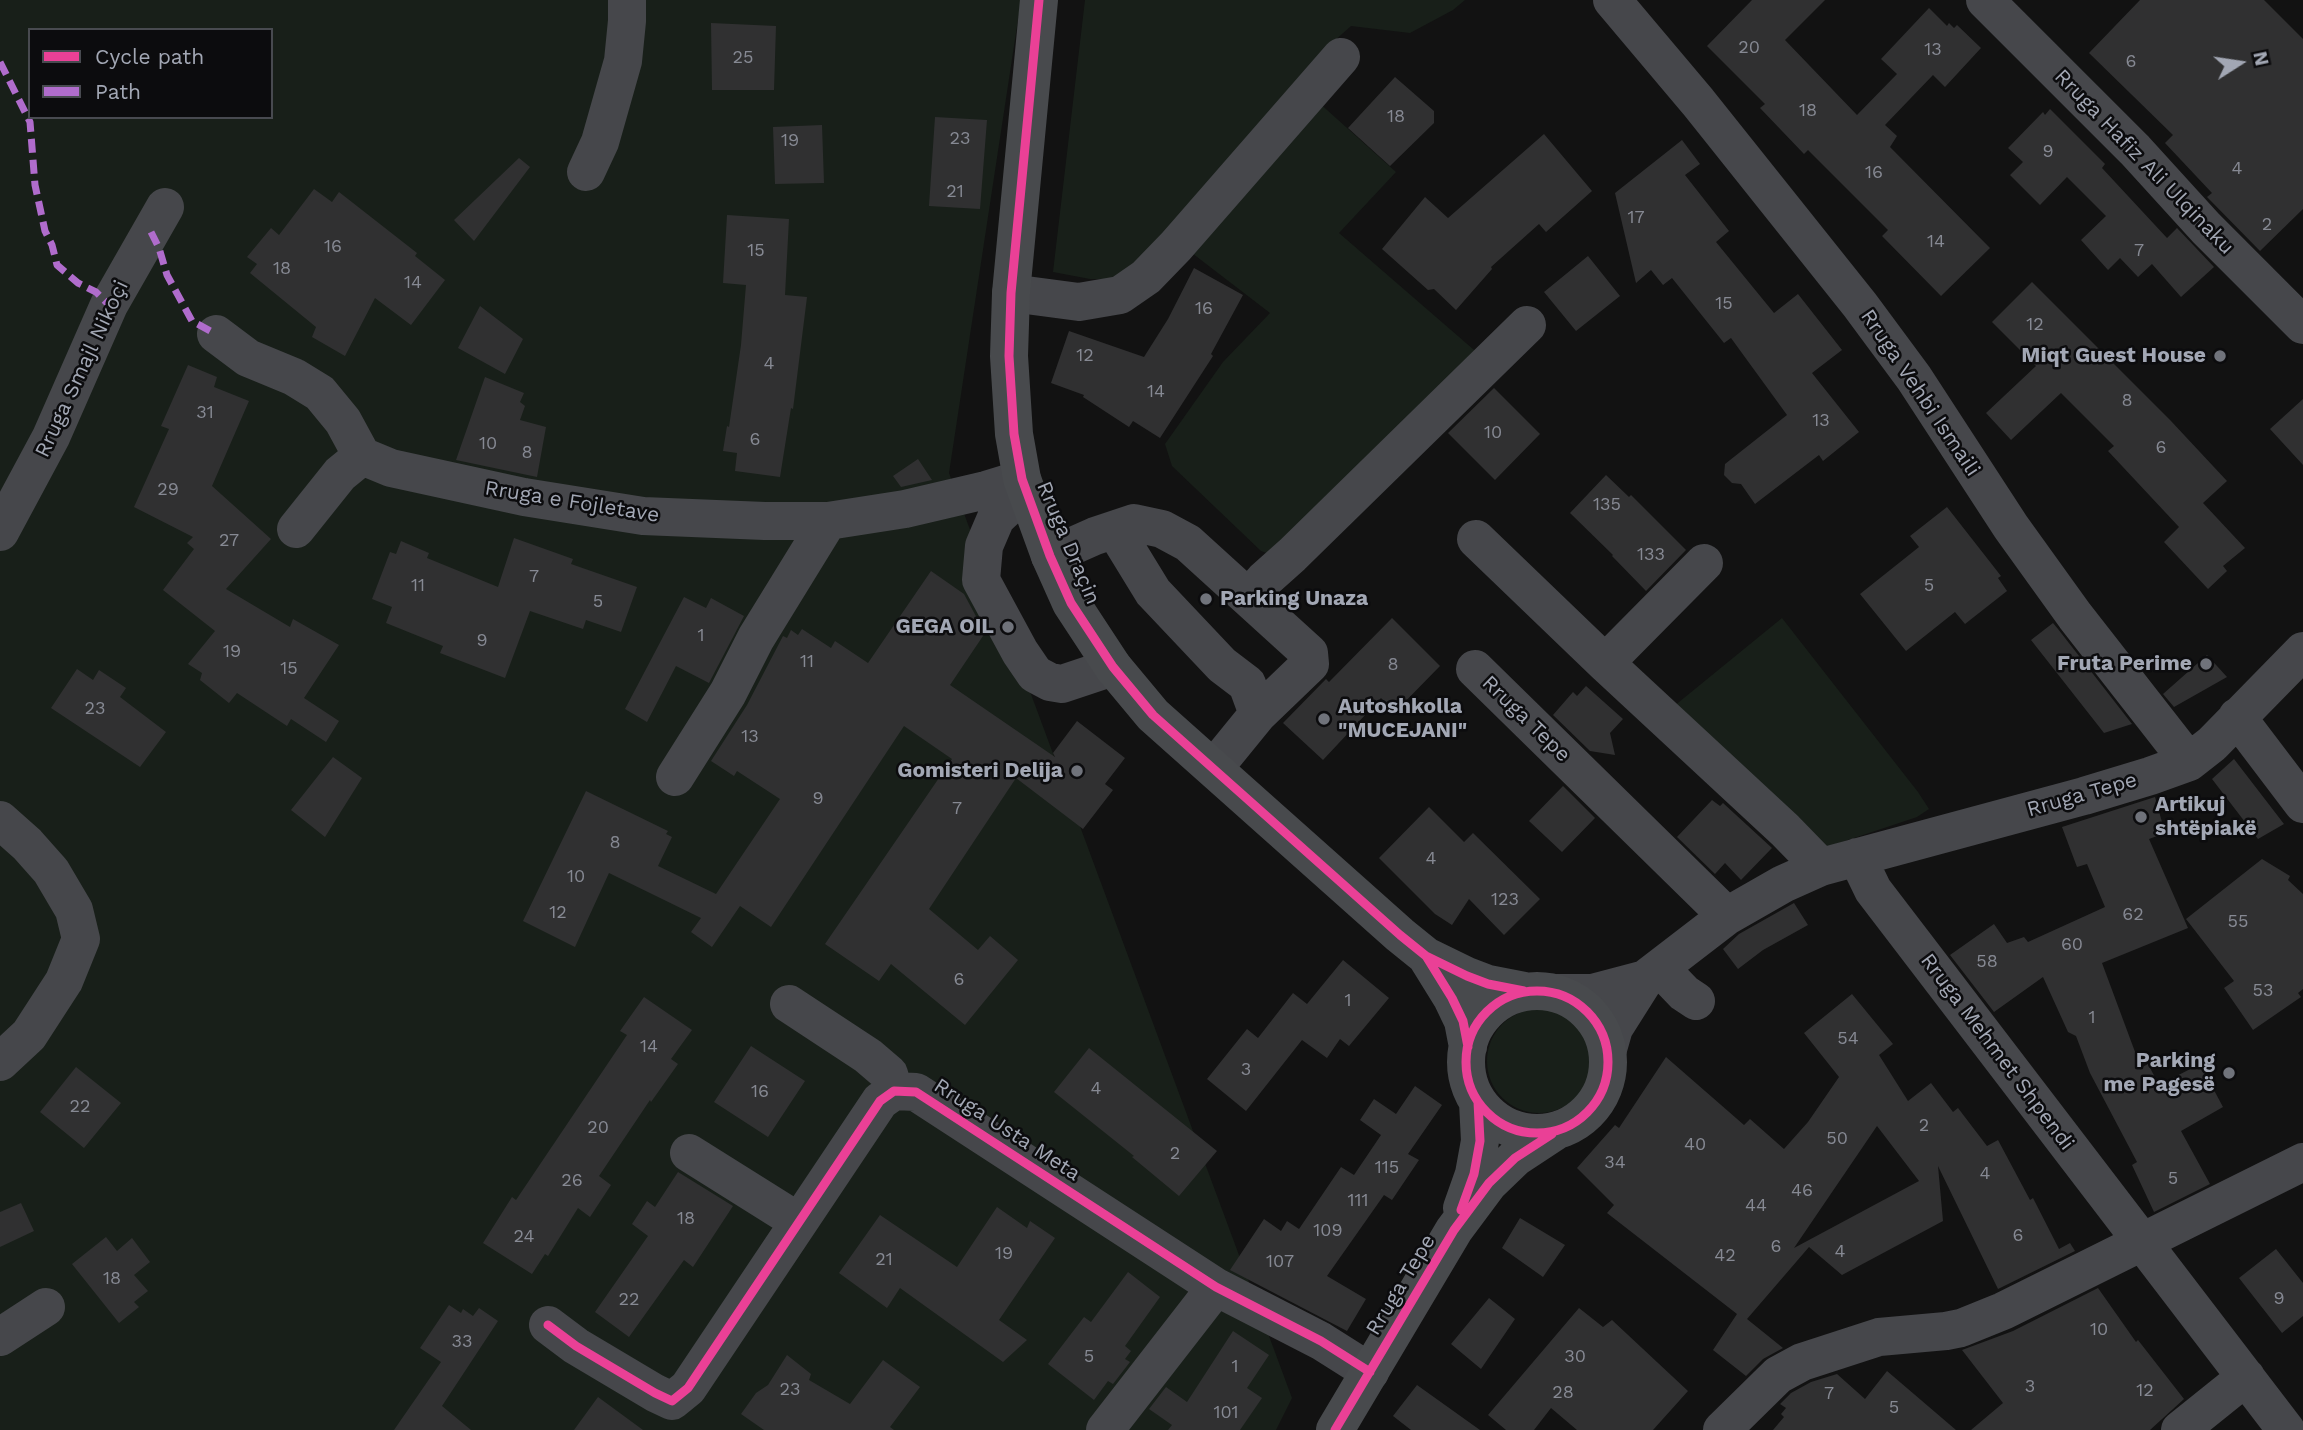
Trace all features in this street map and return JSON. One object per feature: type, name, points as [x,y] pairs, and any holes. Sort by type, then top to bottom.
[{"type":"main road","name":"Rruga Draçin","points":[[1039,0],[1011,293],[1009,356],[1014,434],[1023,485],[1049,556],[1071,603],[1113,667],[1153,715],[1426,956],[1463,1021],[1468,1047]]},
{"type":"main road","name":"Rruga Draçin","points":[[1426,956],[1488,984],[1541,992]]},
{"type":"main road","name":"Rruga Tepe","points":[[1454,1230],[1474,1174],[1480,1141],[1478,1102],[1470,1085],[1466,1066],[1468,1047],[1475,1027],[1488,1011],[1504,998],[1541,992]]},
{"type":"main road","points":[[1541,992],[1581,1005],[1599,1025],[1608,1049]]},
{"type":"main road","name":"Rruga Tepe","points":[[1348,1425],[1370,1372],[1454,1230],[1489,1184],[1515,1158],[1556,1131],[1580,1120],[1598,1100],[1608,1076],[1608,1049]]},
{"type":"main road","points":[[1478,1102],[1494,1118],[1513,1129],[1535,1134],[1556,1131]]},
{"type":"street","points":[[586,172],[600,142],[623,61],[627,0]]},
{"type":"street","name":"Rruga Vehbi Ismaili","points":[[1612,0],[1698,102],[1867,315],[1914,378],[2011,527],[2075,616],[2189,762]]},
{"type":"street","name":"Rruga Hafiz Ali Ulqinaku","points":[[1985,0],[2135,150],[2206,228],[2303,326]]},
{"type":"street","points":[[1011,293],[1079,302],[1120,295],[1146,277],[1341,57]]},
{"type":"street","name":"Rruga Smajl Nikoçi","points":[[0,532],[51,438],[109,305],[165,207]]},
{"type":"street","points":[[1249,597],[1527,325]]},
{"type":"street","points":[[216,334],[248,358],[294,377],[320,393],[343,421],[362,456],[340,474],[296,529]]},
{"type":"street","name":"Rruga e Fojletave","points":[[362,456],[391,468],[524,497],[643,516],[828,521],[905,509],[1023,485]]},
{"type":"street","points":[[1023,485],[996,517],[984,546],[981,580],[1035,674],[1050,682],[1062,684],[1113,667]]},
{"type":"street","points":[[675,778],[828,521]]},
{"type":"street","name":"Rruga Draçin","points":[[1049,556],[1134,523],[1162,528],[1188,543],[1309,653],[1310,664],[1258,714]]},
{"type":"street","points":[[1115,530],[1153,592],[1222,664],[1247,684],[1258,714],[1214,768]]},
{"type":"street","points":[[1476,539],[1821,867]]},
{"type":"street","points":[[1605,663],[1704,563]]},
{"type":"street","name":"Rruga Tepe","points":[[1608,1049],[1614,1028],[1653,973],[1727,916],[1783,884],[1821,867],[2084,796],[2189,762],[2212,744],[2303,651]]},
{"type":"street","name":"Rruga Tepe","points":[[1475,669],[1727,916]]},
{"type":"street","points":[[2237,717],[2303,804]]},
{"type":"street","points":[[0,820],[27,844],[51,871],[74,910],[81,939],[64,981],[29,1035],[0,1062]]},
{"type":"street","name":"Rruga Mehmet Shpendi","points":[[1857,857],[1873,890],[2286,1430]]},
{"type":"street","points":[[1653,973],[1696,1001]]},
{"type":"street","name":"Rruga Tepe","points":[[1541,992],[1592,993],[1653,973]]},
{"type":"street","points":[[548,1325],[587,1353],[672,1401],[688,1388],[880,1101],[894,1091],[889,1074],[868,1056],[789,1004]]},
{"type":"street","name":"Rruga Usta Meta","points":[[894,1091],[916,1092],[1216,1287],[1321,1341],[1370,1372]]},
{"type":"street","points":[[689,1153],[799,1222]]},
{"type":"street","points":[[1723,1430],[1778,1376],[1802,1362],[1879,1337],[1961,1328],[2003,1311],[2303,1162]]},
{"type":"street","points":[[1105,1430],[1216,1287]]},
{"type":"street","points":[[0,1337],[46,1307]]},
{"type":"street","points":[[2180,1430],[2246,1377]]},
{"type":"shaded area","points":[[0,0],[1021,0],[949,473],[1292,1398],[1276,1430],[0,1430]]},
{"type":"shaded area","points":[[1085,0],[1465,0],[1453,10],[1410,33],[1351,26],[1333,42],[1199,202],[1117,279],[1090,279],[1053,272]]},
{"type":"shaded area","points":[[1317,101],[1396,172],[1339,233],[1481,356],[1277,557],[1261,551],[1172,466],[1165,444],[1223,362],[1270,313],[1188,250]]},
{"type":"shaded area","points":[[1782,618],[1929,809],[1917,817],[1815,851],[1668,711]]},
{"type":"shaded area","points":[[1539,1009],[1559,1013],[1576,1024],[1587,1041],[1591,1061],[1587,1081],[1576,1098],[1559,1109],[1539,1113],[1519,1109],[1502,1098],[1491,1081],[1487,1061],[1491,1041],[1502,1024],[1519,1013]]},
{"type":"building","points":[[1752,0],[1825,0],[1785,40],[1857,115],[1897,74],[1881,59],[1929,8],[1947,26],[1949,23],[1954,28],[1957,25],[1981,48],[1945,87],[1933,75],[1885,125],[1897,136],[1890,147],[1990,248],[1941,296],[1882,236],[1888,230],[1808,150],[1804,154],[1760,108],[1765,104],[1707,46]]},
{"type":"building","points":[[2140,0],[2264,0],[2303,39],[2303,209],[2260,251],[2207,197],[2212,193],[2165,143],[2173,135],[2089,53]]},
{"type":"building","points":[[711,23],[776,26],[774,90],[712,90]]},
{"type":"building","points":[[1395,77],[1434,111],[1434,123],[1390,166],[1348,128]]},
{"type":"building","points":[[2050,109],[2105,164],[2102,168],[2167,238],[2177,228],[2214,267],[2181,297],[2152,264],[2138,277],[2120,258],[2108,270],[2081,240],[2106,216],[2067,177],[2040,205],[2010,175],[2023,162],[2008,148],[2043,112],[2045,115]]},
{"type":"building","points":[[935,117],[987,120],[980,209],[929,206]]},
{"type":"building","points":[[822,125],[824,183],[775,184],[773,127]]},
{"type":"building","points":[[1544,134],[1592,191],[1546,232],[1539,224],[1491,267],[1456,310],[1434,289],[1428,290],[1382,249],[1425,197],[1448,218]]},
{"type":"building","points":[[1682,140],[1700,164],[1685,175],[1729,231],[1716,242],[1774,313],[1798,294],[1842,350],[1812,373],[1859,432],[1823,461],[1819,455],[1755,504],[1741,484],[1732,483],[1724,475],[1725,464],[1787,415],[1731,338],[1724,343],[1672,278],[1663,285],[1651,270],[1636,283],[1615,193]]},
{"type":"building","points":[[519,158],[530,167],[474,241],[454,220]]},
{"type":"building","points":[[314,189],[332,202],[339,192],[417,253],[415,256],[445,280],[411,325],[375,298],[345,356],[312,337],[316,327],[250,273],[257,264],[247,257],[271,228],[279,235]]},
{"type":"building","points":[[727,215],[789,219],[785,295],[807,297],[793,409],[791,408],[780,477],[735,471],[737,453],[723,451],[741,345],[746,285],[723,283]]},
{"type":"building","points":[[1588,256],[1620,296],[1576,331],[1544,292]]},
{"type":"building","points":[[1194,268],[1243,295],[1211,354],[1213,356],[1160,438],[1133,421],[1129,427],[1083,397],[1084,395],[1051,383],[1069,331],[1144,357],[1168,319]]},
{"type":"building","points":[[2032,282],[2227,481],[2203,503],[2245,548],[2223,566],[2227,571],[2208,589],[2164,542],[2179,527],[2108,451],[2114,446],[2061,393],[2011,440],[1986,413],[2036,366],[1992,322]]},
{"type":"building","points":[[480,306],[523,339],[505,374],[458,348]]},
{"type":"building","points":[[188,365],[217,377],[214,387],[249,401],[212,486],[271,539],[226,589],[290,627],[293,619],[339,645],[304,698],[339,721],[326,742],[291,719],[287,726],[237,693],[229,703],[200,680],[202,673],[188,664],[215,631],[163,590],[194,549],[187,543],[193,537],[134,507],[169,429],[161,426]]},
{"type":"building","points":[[485,377],[524,393],[520,402],[525,406],[520,420],[546,427],[537,477],[456,460]]},
{"type":"building","points":[[1494,388],[1540,434],[1495,480],[1448,433]]},
{"type":"building","points":[[2303,399],[2303,465],[2270,429]]},
{"type":"building","points":[[918,459],[932,480],[901,487],[893,476]]},
{"type":"building","points":[[1606,475],[1629,497],[1631,495],[1686,550],[1646,591],[1570,513]]},
{"type":"building","points":[[1947,507],[2001,576],[1998,578],[2007,591],[1965,624],[1955,612],[1906,651],[1860,594],[1919,547],[1910,536]]},
{"type":"building","points":[[514,538],[573,559],[571,564],[637,587],[621,632],[586,620],[583,629],[530,611],[505,678],[440,653],[443,646],[386,623],[392,607],[372,599],[390,552],[396,554],[401,541],[429,553],[427,558],[498,587]]},
{"type":"building","points":[[931,571],[964,594],[985,633],[950,685],[1055,757],[1053,753],[1077,721],[1125,758],[1105,784],[1113,790],[1083,829],[1016,778],[929,909],[978,950],[990,936],[1018,960],[965,1025],[891,964],[879,981],[825,944],[952,759],[904,726],[771,927],[740,906],[712,947],[691,932],[701,918],[609,873],[575,947],[523,921],[586,791],[668,831],[666,834],[672,837],[658,866],[716,894],[780,799],[737,771],[734,776],[711,761],[747,705],[783,636],[787,638],[791,630],[798,635],[802,629],[831,648],[835,641],[868,663]]},
{"type":"building","points":[[684,597],[706,608],[711,598],[744,616],[709,683],[676,666],[647,722],[625,709]]},
{"type":"building","points":[[1392,618],[1440,666],[1395,712],[1381,698],[1323,760],[1283,723],[1326,679],[1329,682]]},
{"type":"building","points":[[2053,623],[2132,724],[2104,733],[2031,640]]},
{"type":"building","points":[[2207,655],[2227,677],[2174,707],[2163,694]]},
{"type":"building","points":[[77,669],[93,680],[99,670],[126,688],[120,697],[166,732],[140,767],[51,708]]},
{"type":"building","points":[[1586,686],[1623,719],[1610,733],[1615,755],[1590,751],[1553,715],[1573,692],[1577,696]]},
{"type":"building","points":[[333,757],[362,778],[325,837],[291,810]]},
{"type":"building","points":[[2234,759],[2284,824],[2258,839],[2212,779]]},
{"type":"building","points":[[1563,786],[1595,818],[1562,852],[1529,821]]},
{"type":"building","points":[[2155,797],[2165,833],[2149,839],[2188,928],[2102,963],[2141,1068],[2148,1064],[2159,1085],[2200,1064],[2223,1107],[2181,1131],[2210,1184],[2154,1212],[2132,1165],[2137,1162],[2090,1073],[2076,1036],[2068,1032],[2043,977],[1994,1012],[1950,955],[1994,924],[2007,943],[2024,937],[2028,942],[2105,907],[2087,864],[2077,867],[2062,827]]},
{"type":"building","points":[[1712,800],[1720,806],[1723,803],[1772,848],[1741,880],[1725,863],[1715,874],[1677,837]]},
{"type":"building","points":[[1429,807],[1464,842],[1473,833],[1540,899],[1504,935],[1469,899],[1452,925],[1435,914],[1379,858]]},
{"type":"building","points":[[2262,859],[2290,876],[2288,880],[2303,894],[2303,989],[2298,993],[2301,997],[2253,1030],[2224,988],[2234,981],[2186,919]]},
{"type":"building","points":[[1794,903],[1808,925],[1763,950],[1738,969],[1723,949],[1739,934]]},
{"type":"building","points":[[1343,960],[1389,998],[1349,1046],[1340,1039],[1327,1058],[1302,1040],[1246,1111],[1207,1079],[1247,1029],[1258,1038],[1293,993],[1307,1004]]},
{"type":"building","points":[[1852,994],[1893,1044],[1879,1055],[1908,1101],[1931,1083],[1953,1112],[1958,1108],[1987,1146],[1998,1140],[2030,1200],[2033,1198],[2059,1249],[2070,1243],[2075,1251],[1998,1289],[1938,1166],[1943,1221],[1842,1275],[1809,1247],[1747,1319],[1783,1348],[1763,1359],[1746,1376],[1713,1350],[1737,1314],[1607,1213],[1614,1205],[1577,1168],[1615,1125],[1619,1128],[1666,1057],[1744,1125],[1750,1119],[1784,1149],[1808,1122],[1839,1077],[1804,1033]],"holes":[[[1877,1126],[1919,1181],[1794,1248]]]},
{"type":"building","points":[[644,997],[692,1030],[671,1059],[678,1064],[651,1102],[650,1100],[599,1176],[611,1185],[590,1217],[578,1208],[548,1256],[545,1254],[532,1274],[483,1243],[512,1197],[516,1200],[627,1035],[620,1031]]},
{"type":"building","points":[[751,1046],[805,1081],[768,1137],[714,1102]]},
{"type":"building","points":[[1089,1048],[1217,1151],[1179,1196],[1054,1092]]},
{"type":"building","points":[[76,1067],[121,1103],[84,1148],[40,1112]]},
{"type":"building","points":[[1415,1086],[1442,1105],[1408,1154],[1419,1160],[1392,1200],[1384,1195],[1327,1276],[1366,1299],[1347,1331],[1230,1270],[1264,1219],[1281,1231],[1287,1221],[1299,1229],[1341,1167],[1354,1175],[1381,1135],[1360,1120],[1374,1099],[1396,1114]]},
{"type":"building","points":[[678,1172],[733,1206],[693,1267],[684,1260],[629,1337],[595,1312],[648,1236],[632,1224],[647,1201],[655,1207]]},
{"type":"building","points":[[21,1203],[34,1231],[0,1247],[0,1212]]},
{"type":"building","points":[[997,1207],[1027,1228],[1030,1221],[1055,1238],[999,1320],[1027,1340],[1003,1362],[900,1288],[887,1308],[839,1273],[880,1215],[957,1267]]},
{"type":"building","points":[[1520,1218],[1565,1245],[1543,1277],[1502,1248]]},
{"type":"building","points":[[106,1237],[117,1251],[132,1238],[150,1262],[134,1275],[148,1291],[134,1302],[139,1307],[119,1323],[72,1264]]},
{"type":"building","points":[[2276,1249],[2303,1283],[2303,1316],[2282,1333],[2239,1278]]},
{"type":"building","points":[[1128,1272],[1160,1297],[1125,1346],[1131,1351],[1125,1359],[1130,1362],[1113,1384],[1108,1381],[1094,1400],[1048,1364],[1084,1317],[1091,1322]]},
{"type":"building","points":[[2098,1288],[2136,1342],[2138,1340],[2184,1399],[2150,1430],[1971,1430],[2003,1403],[1962,1350],[2013,1331]]},
{"type":"building","points":[[1489,1298],[1515,1319],[1481,1369],[1451,1344]]},
{"type":"building","points":[[449,1305],[461,1313],[463,1309],[473,1316],[479,1308],[498,1321],[442,1406],[471,1430],[394,1430],[441,1362],[420,1348]]},
{"type":"building","points":[[1579,1308],[1603,1327],[1612,1320],[1688,1391],[1653,1430],[1577,1430],[1551,1408],[1534,1430],[1506,1430],[1488,1415]]},
{"type":"building","points":[[1233,1331],[1269,1355],[1247,1388],[1262,1398],[1240,1430],[1168,1430],[1172,1425],[1149,1409],[1166,1387],[1187,1402]]},
{"type":"building","points":[[787,1355],[811,1374],[809,1380],[850,1404],[883,1360],[920,1387],[890,1427],[894,1430],[764,1430],[741,1414],[756,1393],[768,1385]]},
{"type":"building","points":[[1887,1371],[1956,1430],[1773,1430],[1784,1417],[1781,1414],[1786,1408],[1780,1404],[1791,1393],[1811,1382],[1837,1374],[1865,1399]]},
{"type":"building","points":[[1417,1385],[1480,1430],[1411,1430],[1393,1416]]},
{"type":"building","points":[[598,1397],[643,1430],[574,1430]]},
{"type":"marked path","points":[[0,62],[28,118]]},
{"type":"marked path","points":[[28,119],[35,185],[45,231],[57,265],[78,283],[96,292],[109,305]]},
{"type":"marked path","points":[[151,232],[167,275],[192,321],[216,334]]},
{"type":"cycle path","points":[[1039,0],[1011,293],[1009,356],[1014,434],[1022,479],[1050,556],[1071,603],[1113,667],[1153,715],[1400,935],[1426,956],[1467,976],[1488,984],[1524,991]]},
{"type":"cycle path","points":[[1426,956],[1463,1021],[1468,1047]]},
{"type":"cycle path","points":[[1537,991],[1564,996],[1587,1012],[1603,1035],[1608,1062],[1603,1089],[1587,1112],[1564,1128],[1537,1133],[1510,1128],[1487,1112],[1471,1089],[1466,1062],[1471,1035],[1487,1012],[1510,996],[1537,991]]},
{"type":"cycle path","points":[[548,1325],[576,1346],[672,1401],[688,1388],[880,1101],[894,1091],[916,1092],[1216,1287],[1321,1341],[1370,1372]]},
{"type":"cycle path","points":[[1461,1210],[1474,1174],[1480,1141],[1478,1102]]},
{"type":"cycle path","points":[[1335,1430],[1454,1230],[1489,1183],[1515,1158],[1552,1134]]},
{"type":"place","name":"Miqt Guest House","points":[[2220,356]]},
{"type":"place","name":"Parking Unaza","points":[[1206,599]]},
{"type":"place","name":"GEGA OIL","points":[[1008,627]]},
{"type":"place","name":"Fruta Perime","points":[[2206,664]]},
{"type":"place","name":"Autoshkolla \"MUCEJANI\"","points":[[1324,719]]},
{"type":"place","name":"Gomisteri Delija","points":[[1077,771]]},
{"type":"place","name":"Artikuj shtëpiakë","points":[[2141,817]]},
{"type":"place","name":"Parking me Pagesë","points":[[2229,1073]]}]
